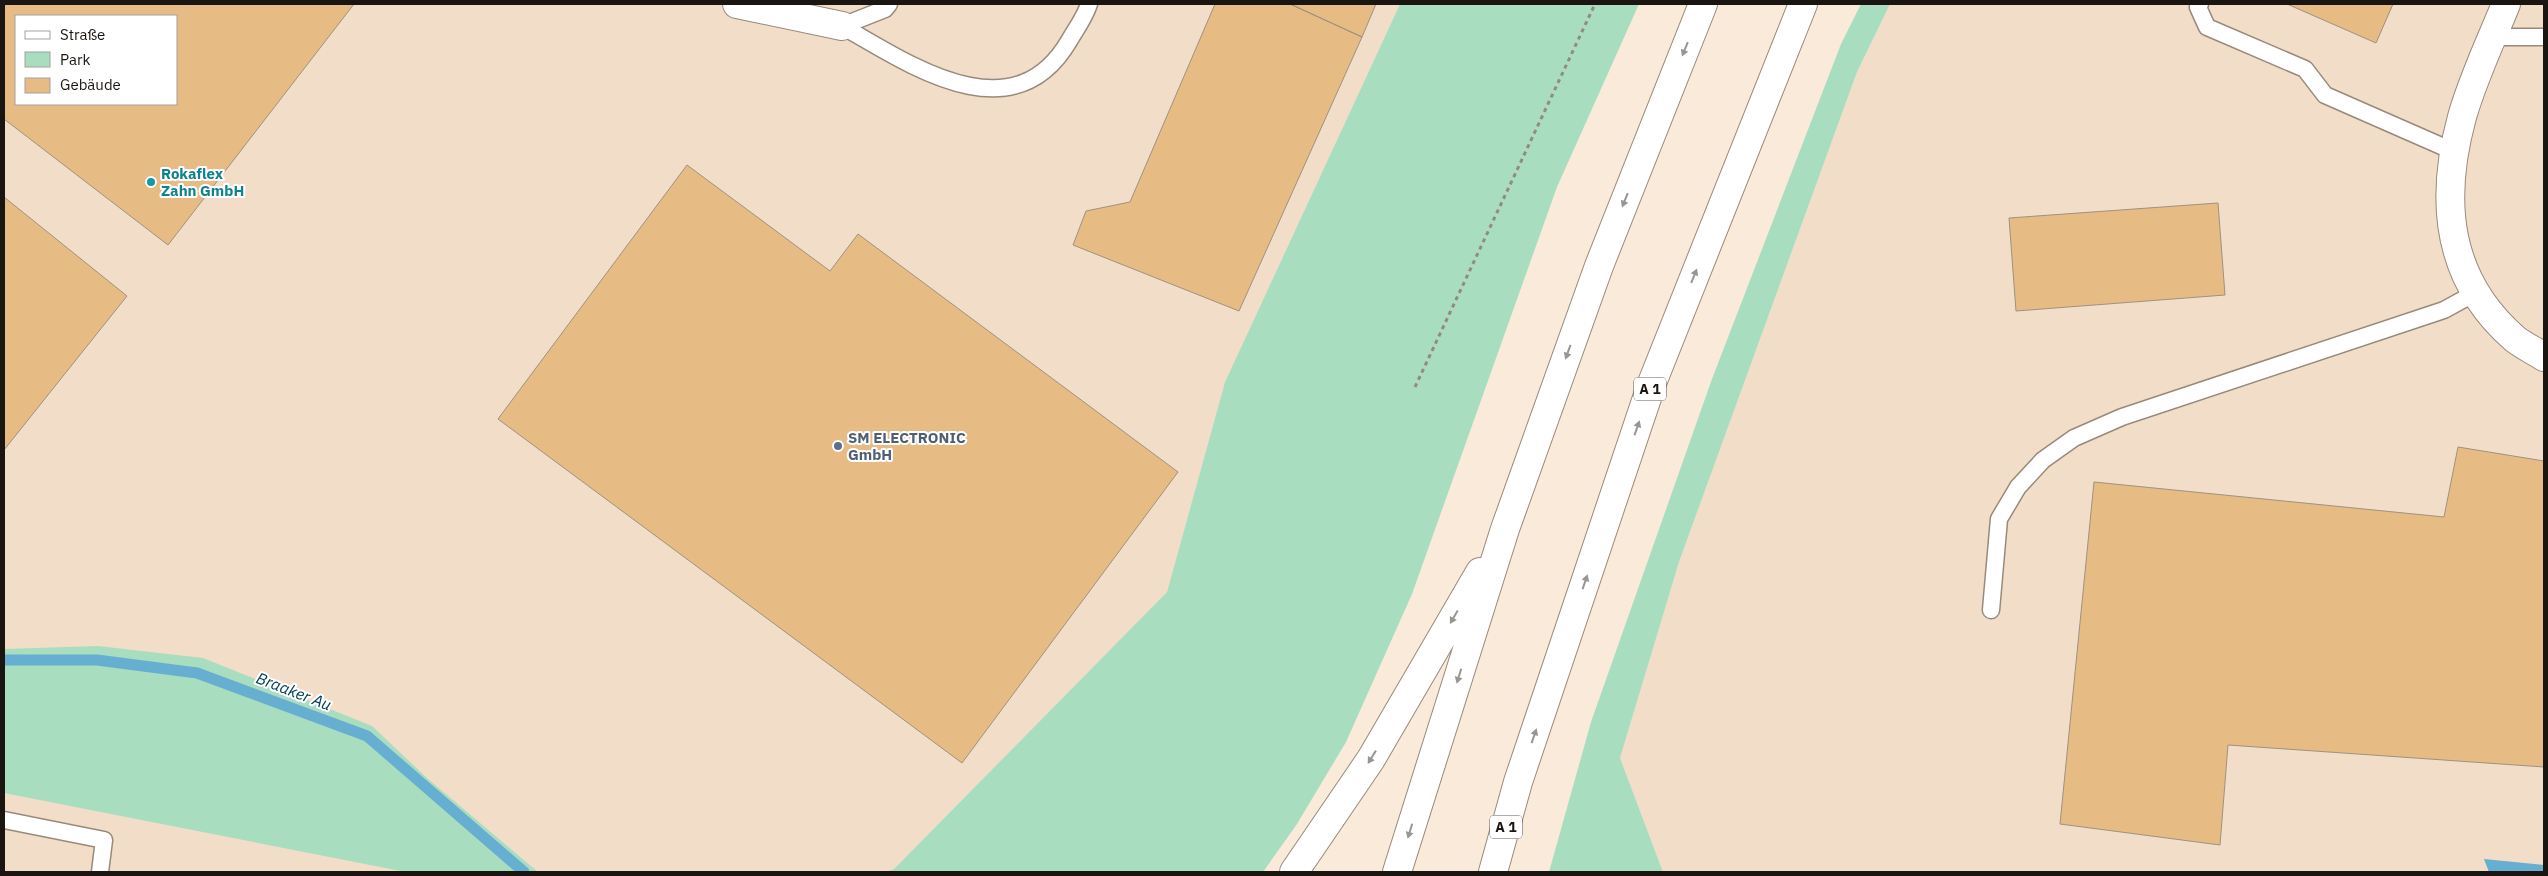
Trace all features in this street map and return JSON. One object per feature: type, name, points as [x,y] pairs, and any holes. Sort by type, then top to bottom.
[{"type":"main road","points":[[737,4],[842,26]]},
{"type":"main road","points":[[1397,872],[1505,529],[1600,266],[1703,4]]},
{"type":"main road","name":"A 1","points":[[1493,872],[1518,782],[1652,383],[1803,4]]},
{"type":"main road","points":[[2506,4],[2462,117],[2451,172],[2450,218],[2460,264],[2475,293],[2516,339],[2544,357]]},
{"type":"main road","points":[[1294,872],[1371,759],[1505,529]]},
{"type":"lane","points":[[842,26],[885,8],[889,4]]},
{"type":"lane","points":[[842,26],[914,68],[949,82],[1002,89],[1024,83],[1046,70],[1060,56],[1089,4]]},
{"type":"lane","points":[[2200,4],[2198,7],[2207,27],[2305,68],[2325,95],[2455,152]]},
{"type":"lane","points":[[2493,37],[2544,37]]},
{"type":"lane","points":[[1991,610],[1999,519],[2018,486],[2043,460],[2074,438],[2122,417],[2444,310],[2475,293]]},
{"type":"lane","points":[[4,820],[104,840],[100,872]]},
{"type":"path","points":[[1415,387],[1595,4]]},
{"type":"shaded area","points":[[4,4],[1400,4],[1225,382],[1167,592],[894,869],[886,872],[538,872],[427,778],[417,872],[4,872]]},
{"type":"shaded area","points":[[1890,4],[2544,4],[2544,872],[1663,872],[1620,758],[1679,562],[1857,72]]},
{"type":"green space","points":[[1400,4],[1639,4],[1557,187],[1412,594],[1346,742],[1297,824],[1263,872],[886,872],[894,869],[1167,592],[1225,382]]},
{"type":"green space","points":[[1861,4],[1890,4],[1857,72],[1679,562],[1620,758],[1663,872],[1549,872],[1591,722],[1712,379],[1841,44]]},
{"type":"green space","points":[[98,646],[203,658],[372,726],[427,778],[538,872],[406,872],[4,793],[4,649]]},
{"type":"water","points":[[2484,859],[2544,865],[2544,872],[2489,872]]},
{"type":"building","name":"Rokaflex Zahn GmbH","points":[[4,4],[354,4],[168,245],[4,119]]},
{"type":"building","points":[[1215,4],[1290,4],[1362,37],[1239,311],[1073,245],[1086,211],[1130,202]]},
{"type":"building","points":[[1290,4],[1376,4],[1362,37]]},
{"type":"building","points":[[2287,4],[2393,4],[2376,43]]},
{"type":"building","name":"SM ELECTRONIC GmbH","points":[[687,165],[830,271],[858,234],[1178,472],[962,763],[498,419]]},
{"type":"building","points":[[4,197],[127,296],[4,450]]},
{"type":"building","points":[[2218,203],[2225,295],[2016,311],[2009,218]]},
{"type":"building","points":[[2458,447],[2544,461],[2544,767],[2228,745],[2220,845],[2060,824],[2094,482],[2444,517]]},
{"type":"waterway","name":"Braaker Au","points":[[4,660],[97,660],[197,673],[367,736],[524,872]]},
{"type":"place","name":"Rokaflex Zahn GmbH","points":[[151,182]]},
{"type":"place","name":"SM ELECTRONIC GmbH","points":[[838,446]]}]
